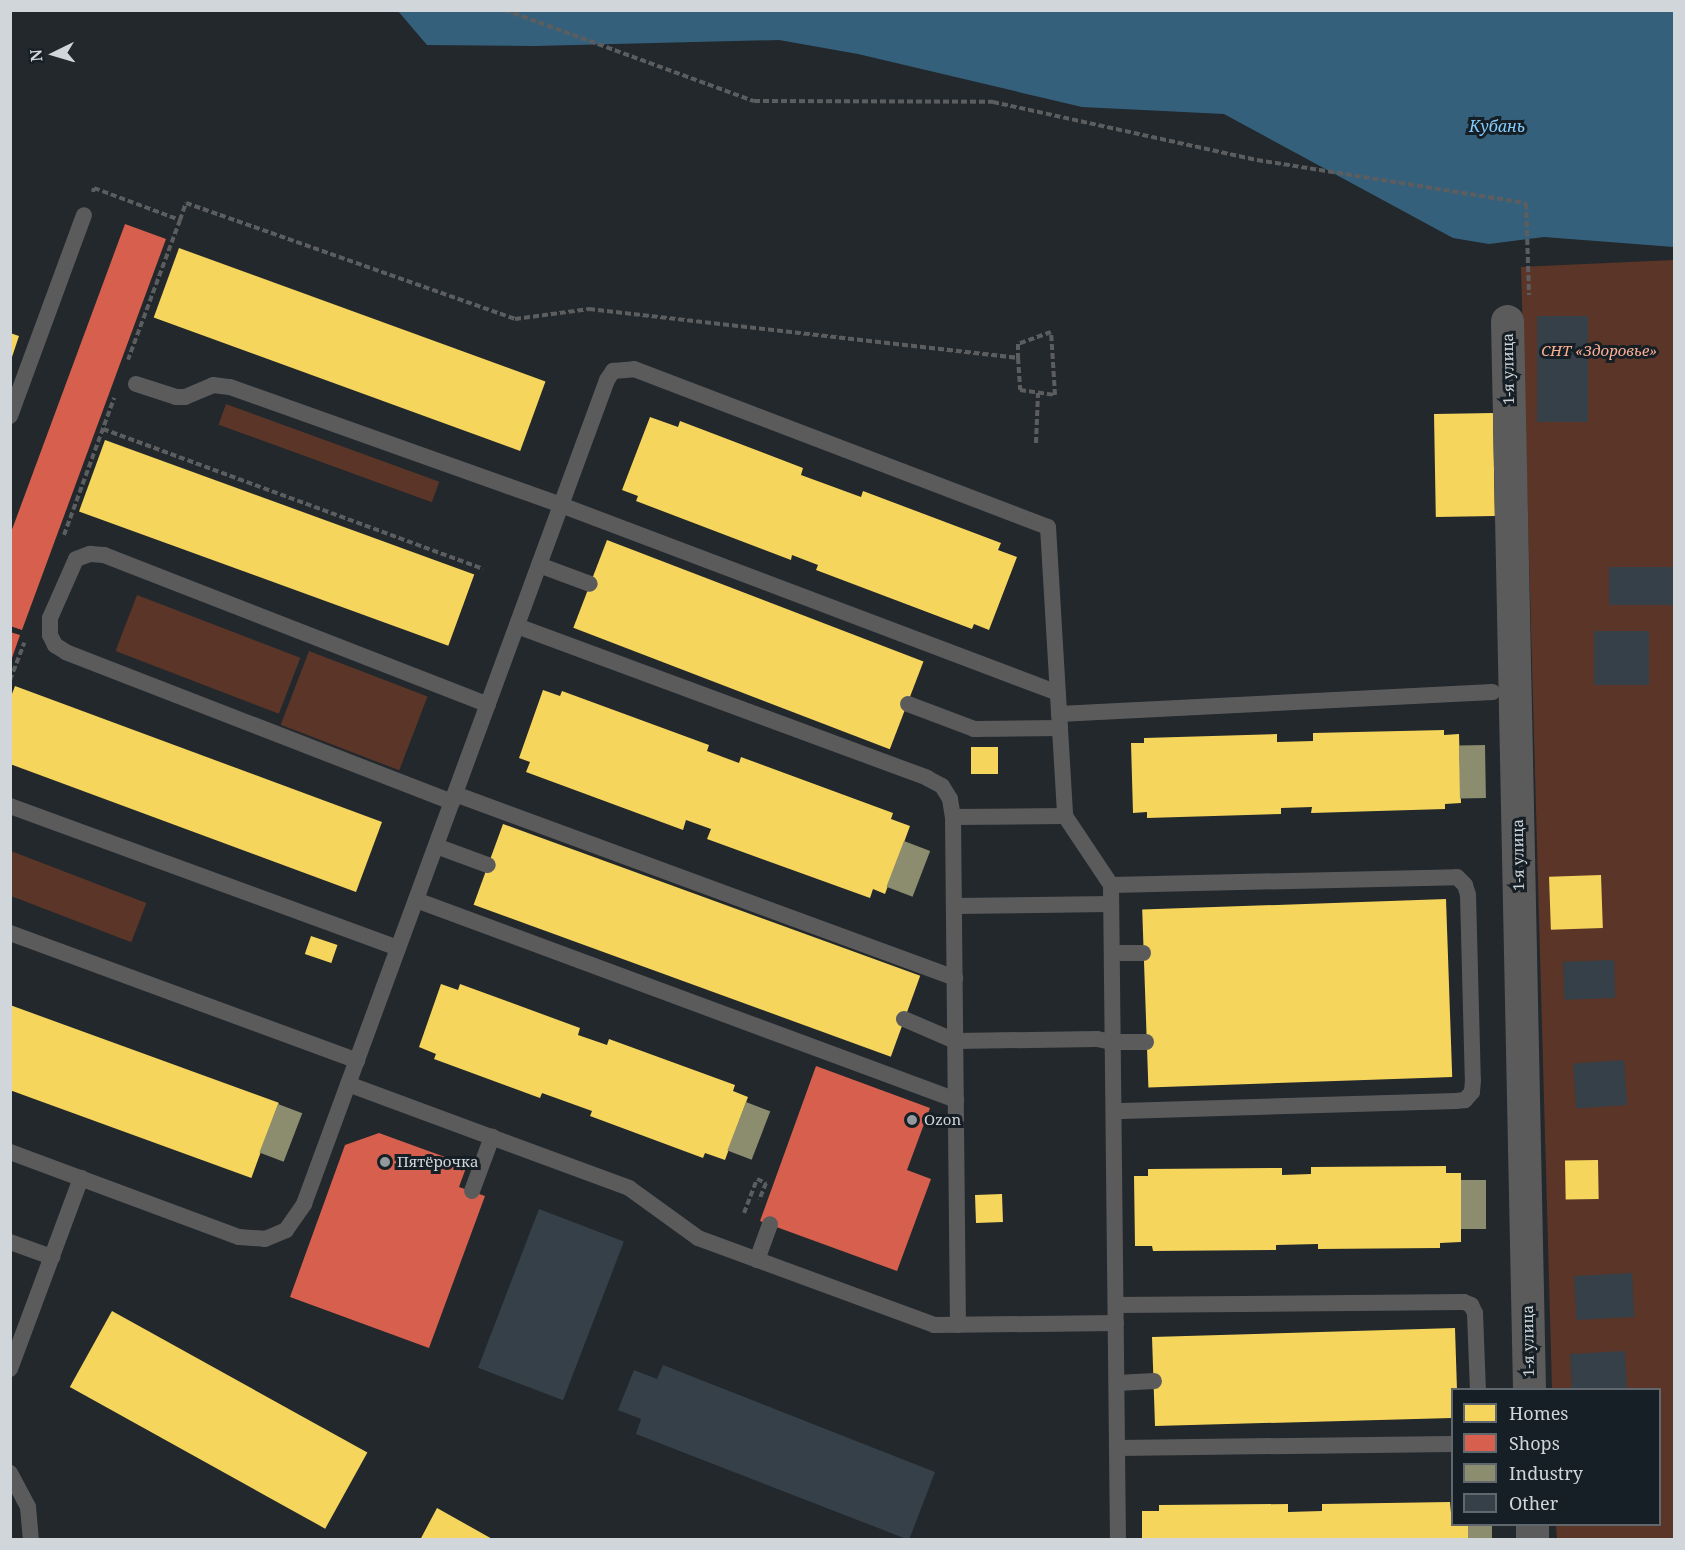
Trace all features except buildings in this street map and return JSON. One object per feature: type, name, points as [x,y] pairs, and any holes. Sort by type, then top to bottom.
[{"type":"street","name":"1-я улица","points":[[1507,321],[1529,1388]]},
{"type":"lane","points":[[10,416],[84,215]]},
{"type":"lane","points":[[10,1152],[239,1236],[266,1239],[286,1230],[304,1204],[607,380],[613,371],[633,369],[659,378],[1048,526],[1065,816],[1111,885],[1118,1539]]},
{"type":"lane","points":[[136,384],[176,397],[185,397],[213,385],[230,387],[561,506],[1058,693]]},
{"type":"lane","points":[[488,705],[104,555],[90,554],[76,559],[50,618],[50,635],[55,645],[66,652],[453,798],[955,978]]},
{"type":"lane","points":[[539,565],[590,584]]},
{"type":"lane","points":[[517,626],[927,778],[942,786],[950,799],[953,818],[958,1325]]},
{"type":"lane","points":[[908,704],[974,729],[1060,721],[1492,692]]},
{"type":"lane","points":[[10,806],[398,948]]},
{"type":"lane","points":[[953,818],[1065,816]]},
{"type":"lane","points":[[436,846],[488,865]]},
{"type":"lane","points":[[1111,885],[1457,877],[1465,885],[1468,895],[1473,1080],[1472,1092],[1465,1100],[1456,1101],[1114,1111]]},
{"type":"lane","points":[[416,900],[956,1100]]},
{"type":"lane","points":[[954,906],[1111,904]]},
{"type":"lane","points":[[10,933],[357,1061]]},
{"type":"lane","points":[[1112,953],[1143,952]]},
{"type":"lane","points":[[904,1019],[955,1041],[1097,1039],[1113,1042],[1146,1042]]},
{"type":"lane","points":[[348,1084],[629,1188],[698,1238],[933,1325],[1116,1323]]},
{"type":"lane","points":[[472,1191],[492,1137]]},
{"type":"lane","points":[[10,1369],[18,1324],[52,1257],[81,1178]]},
{"type":"lane","points":[[757,1260],[770,1224]]},
{"type":"lane","points":[[10,1242],[52,1257]]},
{"type":"lane","points":[[1116,1305],[1464,1302],[1471,1305],[1475,1313],[1478,1388]]},
{"type":"lane","points":[[1117,1383],[1154,1382]]},
{"type":"lane","points":[[1118,1448],[1451,1444]]},
{"type":"lane","points":[[10,1473],[28,1507],[31,1539]]},
{"type":"path","points":[[505,10],[754,101],[993,102],[1257,160],[1526,203],[1529,297]]},
{"type":"path","points":[[84,215],[94,188],[180,220]]},
{"type":"path","points":[[125,369],[186,203],[515,319],[590,309],[1018,358]]},
{"type":"path","points":[[1051,332],[1054,395],[1020,390],[1018,358],[1018,344],[1051,332]]},
{"type":"path","points":[[60,545],[118,389]]},
{"type":"path","points":[[1036,443],[1038,393]]},
{"type":"path","points":[[103,429],[483,569]]},
{"type":"path","points":[[10,680],[26,639]]},
{"type":"green space","name":"СНТ «Здоровье»","points":[[1674,260],[1674,1539],[1557,1539],[1556,1526],[1661,1526],[1661,1388],[1552,1388],[1521,267]]},
{"type":"green space","points":[[226,404],[439,482],[432,502],[218,425]]},
{"type":"green space","points":[[137,595],[300,658],[279,714],[115,651]]},
{"type":"green space","points":[[309,651],[428,697],[399,770],[281,725]]},
{"type":"green space","points":[[11,851],[146,903],[131,942],[10,896]]},
{"type":"water","name":"Кубань","points":[[398,11],[1674,11],[1674,247],[1544,237],[1489,244],[1453,238],[1224,114],[1082,107],[858,54],[779,40],[535,46],[427,45]]},
{"type":"place","name":"Ozon","points":[[912,1120]]},
{"type":"place","name":"Пятёрочка","points":[[385,1162]]}]
